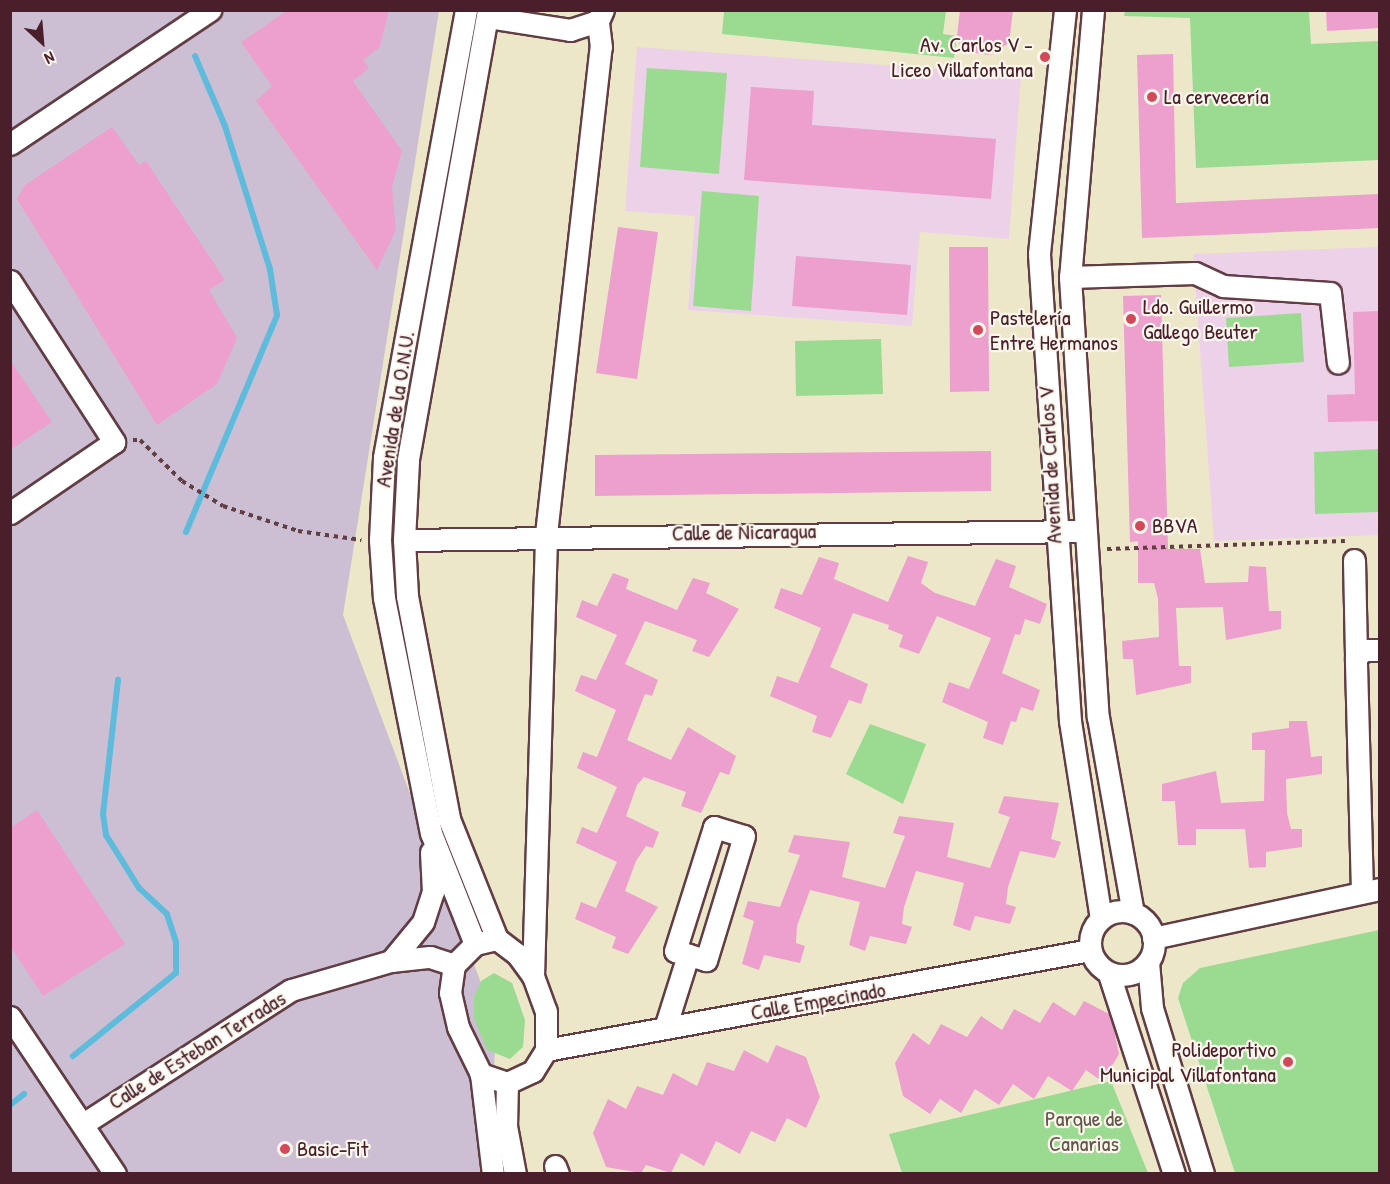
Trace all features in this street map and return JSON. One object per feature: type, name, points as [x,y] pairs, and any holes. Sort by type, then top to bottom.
[{"type":"street","points":[[10,144],[210,10]]},
{"type":"street","name":"Avenida de la O.N.U.","points":[[465,10],[384,458],[380,540],[384,598],[430,833],[475,944]]},
{"type":"street","name":"Avenida de Carlos V","points":[[1065,10],[1039,254],[1053,531],[1070,721],[1101,919]]},
{"type":"street","name":"Avenida de Carlos V","points":[[1093,10],[1070,276],[1098,717],[1133,913]]},
{"type":"street","points":[[487,14],[570,30],[601,16],[601,47],[546,534],[533,976]]},
{"type":"street","name":"Avenida de la O.N.U.","points":[[487,14],[408,460],[404,540],[407,596],[449,819],[497,939]]},
{"type":"street","points":[[1070,276],[1195,273],[1224,286],[1330,293],[1338,363]]},
{"type":"street","points":[[10,281],[114,442],[10,513]]},
{"type":"street","name":"Calle de Nicaragua","points":[[404,540],[546,534],[1053,531],[1085,540]]},
{"type":"street","points":[[1153,938],[1371,891],[1356,657],[1354,560]]},
{"type":"street","points":[[1356,657],[1364,650],[1380,650]]},
{"type":"street","points":[[714,827],[744,837],[706,960],[688,955],[675,951],[714,827]]},
{"type":"street","points":[[391,961],[423,922],[434,892],[430,833]]},
{"type":"street","points":[[1153,938],[1133,913],[1116,912],[1101,919],[1091,935],[1090,950],[1109,974],[1174,1173]]},
{"type":"street","points":[[1153,938],[1148,962],[1152,1008],[1203,1173]]},
{"type":"street","points":[[481,1074],[507,1083],[533,1071],[546,1050],[546,1011],[533,976],[517,954],[497,939],[475,944],[454,965],[450,993],[458,1027],[481,1074],[493,1173]]},
{"type":"street","name":"Calle Empecinado","points":[[546,1050],[1090,950]]},
{"type":"street","points":[[665,1028],[688,955]]},
{"type":"street","name":"Calle de Esteban Terradas","points":[[83,1124],[291,990],[391,961],[430,957],[454,965]]},
{"type":"street","points":[[1109,974],[1137,971],[1148,962]]},
{"type":"street","points":[[10,1017],[115,1173]]},
{"type":"street","points":[[507,1083],[506,1126],[515,1173]]},
{"type":"path","points":[[114,442],[140,440],[182,482],[223,506],[327,537],[380,540]]},
{"type":"path","points":[[1085,540],[1353,541],[1354,560]]},
{"type":"shaded area","points":[[10,11],[439,11],[343,615],[496,1023],[490,1173],[11,1173]]},
{"type":"shaded area","points":[[637,47],[1021,75],[1009,239],[920,232],[912,326],[688,310],[695,216],[625,211]]},
{"type":"shaded area","points":[[1379,247],[1379,535],[1214,541],[1193,254]]},
{"type":"green space","points":[[1125,10],[1309,11],[1311,44],[1379,41],[1379,160],[1196,168],[1190,18],[1124,16]]},
{"type":"green space","points":[[724,11],[946,11],[943,34],[957,36],[954,58],[722,34]]},
{"type":"green space","points":[[647,68],[727,73],[719,174],[640,167]]},
{"type":"green space","points":[[702,191],[759,196],[751,311],[693,306]]},
{"type":"green space","points":[[1301,313],[1304,362],[1229,367],[1226,318]]},
{"type":"green space","points":[[881,339],[883,394],[796,396],[795,341]]},
{"type":"green space","points":[[1379,449],[1379,512],[1315,514],[1314,452]]},
{"type":"green space","points":[[870,724],[926,744],[903,804],[846,774]]},
{"type":"green space","name":"Polideportivo Municipal Villafontana","points":[[1379,930],[1379,1173],[1235,1173],[1178,998],[1183,983],[1200,968]]},
{"type":"green space","points":[[494,973],[512,983],[525,1020],[523,1047],[510,1059],[487,1050],[474,1018],[474,997],[481,981]]},
{"type":"green space","name":"Parque de Canarias","points":[[1111,1081],[1148,1173],[902,1173],[889,1134]]},
{"type":"building","points":[[288,10],[389,10],[380,47],[363,60],[369,68],[353,81],[402,151],[392,187],[396,230],[377,270],[256,101],[272,86],[241,42]]},
{"type":"building","points":[[960,10],[1013,10],[1009,43],[989,55],[962,51],[957,36]]},
{"type":"building","points":[[1326,10],[1380,10],[1380,28],[1327,31]]},
{"type":"building","points":[[1173,54],[1176,203],[1380,194],[1380,228],[1142,238],[1137,55]]},
{"type":"building","points":[[751,87],[814,91],[812,125],[996,139],[991,199],[744,180]]},
{"type":"building","points":[[112,127],[139,165],[146,161],[225,280],[209,290],[237,338],[217,384],[157,425],[17,199],[25,185]]},
{"type":"building","points":[[618,227],[658,232],[637,379],[596,373]]},
{"type":"building","points":[[949,247],[988,247],[989,391],[950,392]]},
{"type":"building","points":[[796,256],[911,265],[907,315],[792,306]]},
{"type":"building","points":[[1161,295],[1168,549],[1200,549],[1205,583],[1248,582],[1249,566],[1266,567],[1269,611],[1281,611],[1281,629],[1226,640],[1223,607],[1176,608],[1179,666],[1191,666],[1191,683],[1136,695],[1133,659],[1123,659],[1122,641],[1159,637],[1158,599],[1154,583],[1138,583],[1138,541],[1130,542],[1123,296]]},
{"type":"building","points":[[1380,311],[1380,421],[1328,422],[1327,395],[1355,394],[1353,312]]},
{"type":"building","points":[[10,360],[52,422],[10,450]]},
{"type":"building","points":[[991,451],[991,491],[595,496],[595,455]]},
{"type":"building","points":[[908,556],[928,562],[921,583],[935,593],[975,606],[996,559],[1016,566],[1009,587],[1047,604],[1040,624],[1025,619],[1020,635],[1015,634],[1002,673],[1040,690],[1033,711],[1021,707],[1016,722],[1011,721],[1003,745],[983,738],[988,722],[942,702],[949,682],[969,689],[991,638],[937,616],[919,654],[899,647],[903,635],[888,629],[889,625],[853,613],[830,667],[868,684],[861,704],[849,700],[831,738],[812,732],[817,716],[770,696],[777,676],[798,683],[821,628],[774,608],[781,588],[802,595],[819,557],[839,563],[834,579],[888,602]]},
{"type":"building","points":[[613,573],[629,579],[626,589],[677,610],[693,578],[710,583],[706,593],[739,609],[709,657],[692,651],[697,640],[645,621],[625,664],[658,680],[652,696],[645,694],[627,740],[671,760],[688,727],[736,756],[729,775],[720,772],[701,813],[681,806],[686,792],[644,777],[637,785],[626,816],[659,832],[653,848],[646,846],[636,861],[625,891],[658,907],[628,954],[612,948],[616,937],[575,919],[581,902],[596,908],[617,862],[576,843],[582,827],[597,833],[617,787],[577,768],[583,752],[597,757],[616,710],[575,691],[581,675],[596,680],[617,635],[576,617],[582,600],[597,606]]},
{"type":"building","points":[[1289,721],[1307,721],[1311,757],[1322,756],[1322,774],[1286,779],[1287,813],[1291,829],[1302,829],[1302,847],[1266,852],[1266,867],[1249,868],[1245,829],[1196,829],[1196,845],[1178,845],[1175,801],[1162,801],[1162,784],[1216,771],[1221,803],[1264,801],[1265,750],[1252,750],[1252,733],[1289,728]]},
{"type":"building","points":[[1004,796],[1059,803],[1051,839],[1061,842],[1055,858],[1020,851],[1008,887],[1006,904],[1016,907],[1010,924],[975,916],[970,931],[953,925],[964,883],[916,871],[904,907],[902,924],[912,927],[906,944],[870,936],[865,951],[849,945],[860,902],[810,890],[797,926],[796,943],[805,946],[800,963],[764,955],[759,970],[742,964],[754,921],[743,917],[748,901],[780,907],[800,855],[788,852],[794,835],[850,842],[842,877],[885,888],[905,836],[893,833],[899,816],[954,823],[947,857],[990,868],[1010,817],[998,813]]},
{"type":"building","points":[[37,810],[125,944],[43,996],[10,946],[10,828]]},
{"type":"building","points":[[1084,1001],[1109,1014],[1114,1030],[1119,1054],[1103,1082],[1086,1070],[1072,1091],[1048,1076],[1034,1099],[1013,1084],[999,1105],[975,1089],[961,1113],[940,1099],[930,1114],[903,1096],[895,1063],[913,1033],[929,1045],[941,1024],[967,1037],[981,1016],[1002,1030],[1014,1009],[1040,1023],[1053,1002],[1075,1016]]},
{"type":"building","points":[[776,1045],[806,1057],[820,1097],[806,1128],[787,1118],[775,1142],[751,1131],[740,1154],[716,1141],[704,1166],[681,1153],[671,1173],[646,1165],[641,1173],[606,1167],[593,1133],[608,1099],[626,1109],[637,1086],[663,1095],[673,1073],[697,1086],[707,1062],[734,1071],[744,1050],[768,1063]]},
{"type":"waterway","points":[[186,532],[277,315],[270,269],[225,126],[195,56]]},
{"type":"waterway","points":[[73,1056],[176,973],[176,942],[167,914],[139,888],[106,835],[103,814],[118,680]]},
{"type":"waterway","points":[[10,1105],[24,1094]]},
{"type":"place","name":"Av. Carlos V - Liceo Villafontana","points":[[1045,57]]},
{"type":"place","name":"La cervecería","points":[[1152,97]]},
{"type":"place","name":"Ldo. Guillermo Gallego Beuter","points":[[1131,319]]},
{"type":"place","name":"Pastelería Entre Hermanos","points":[[978,330]]},
{"type":"place","name":"BBVA","points":[[1140,526]]},
{"type":"place","name":"Polideportivo Municipal Villafontana","points":[[1288,1062]]},
{"type":"place","name":"Basic-Fit","points":[[285,1149]]}]
